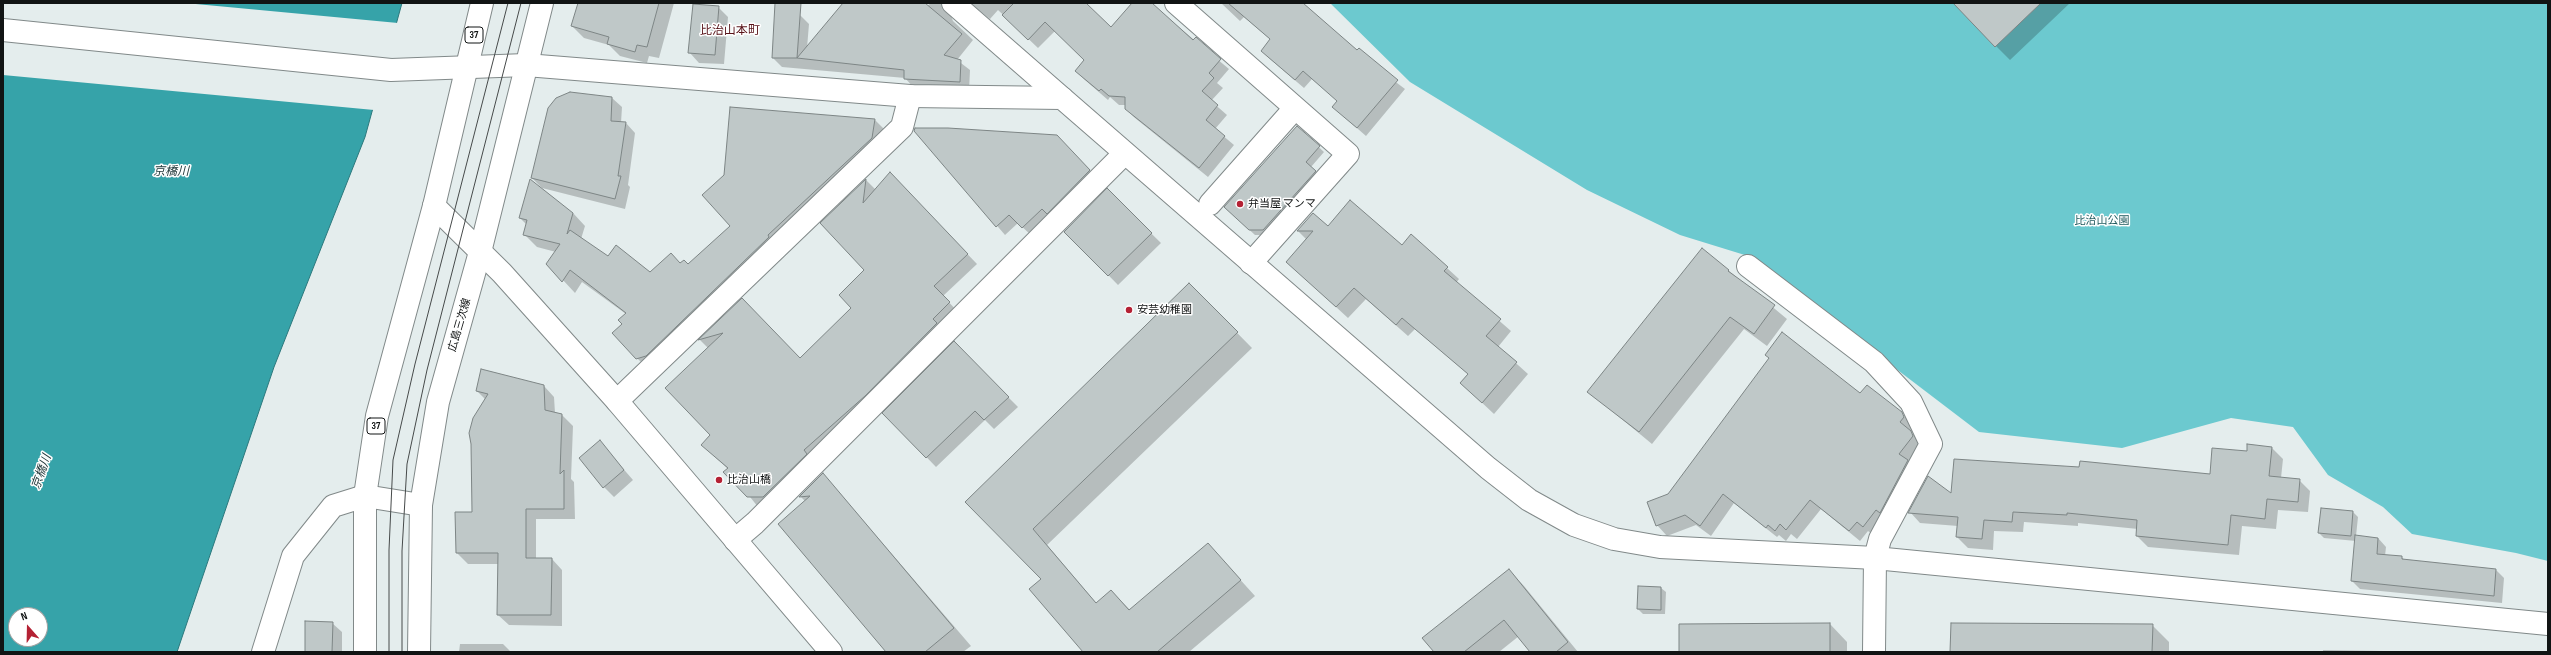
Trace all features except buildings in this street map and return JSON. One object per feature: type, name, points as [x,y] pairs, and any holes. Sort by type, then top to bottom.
[{"type":"street","name":"37","points":[[365,652],[365,496],[377,416],[434,206],[482,3]]},
{"type":"street","name":"広島三次線","points":[[419,652],[421,505],[438,402],[480,252],[542,3]]},
{"type":"street","points":[[953,3],[1124,154],[1488,468],[1529,500],[1574,525],[1614,539],[1660,547],[1874,558],[2548,624]]},
{"type":"street","points":[[1176,3],[1348,154],[1251,263]]},
{"type":"street","points":[[3,30],[391,70],[466,66],[526,65],[910,96],[1062,98]]},
{"type":"street","points":[[617,401],[902,127],[910,96]]},
{"type":"street","points":[[1210,204],[1295,108]]},
{"type":"street","points":[[735,540],[755,523],[1124,154]]},
{"type":"street","points":[[434,206],[480,252],[617,401],[831,652]]},
{"type":"street","points":[[1748,266],[1874,362],[1911,402],[1931,444],[1880,539],[1874,558],[1874,652]]},
{"type":"street","points":[[263,652],[293,556],[333,506],[365,496],[421,505]]},
{"type":"green space","name":"比治山公園","points":[[1330,3],[2548,3],[2548,561],[2516,553],[2412,534],[2383,507],[2328,475],[2293,427],[2231,418],[2122,448],[1979,432],[1748,256],[1680,235],[1587,190],[1410,82]]},
{"type":"water","name":"京橋川","points":[[3,3],[402,3],[365,137],[274,367],[177,652],[3,652]]},
{"type":"pier","points":[[3,3],[185,3],[398,23],[374,110],[3,75]]},
{"type":"tram line","points":[[389,652],[389,550],[393,460],[415,364],[508,3]]},
{"type":"tram line","points":[[402,652],[402,551],[407,464],[427,370],[521,3]]},
{"type":"place","name":"弁当屋 マンマ","points":[[1240,204]]},
{"type":"place","name":"安芸幼稚園","points":[[1129,310]]},
{"type":"place","name":"比治山橋","points":[[719,480]]},
{"type":"district","name":"比治山本町","points":[[730,31]]}]
